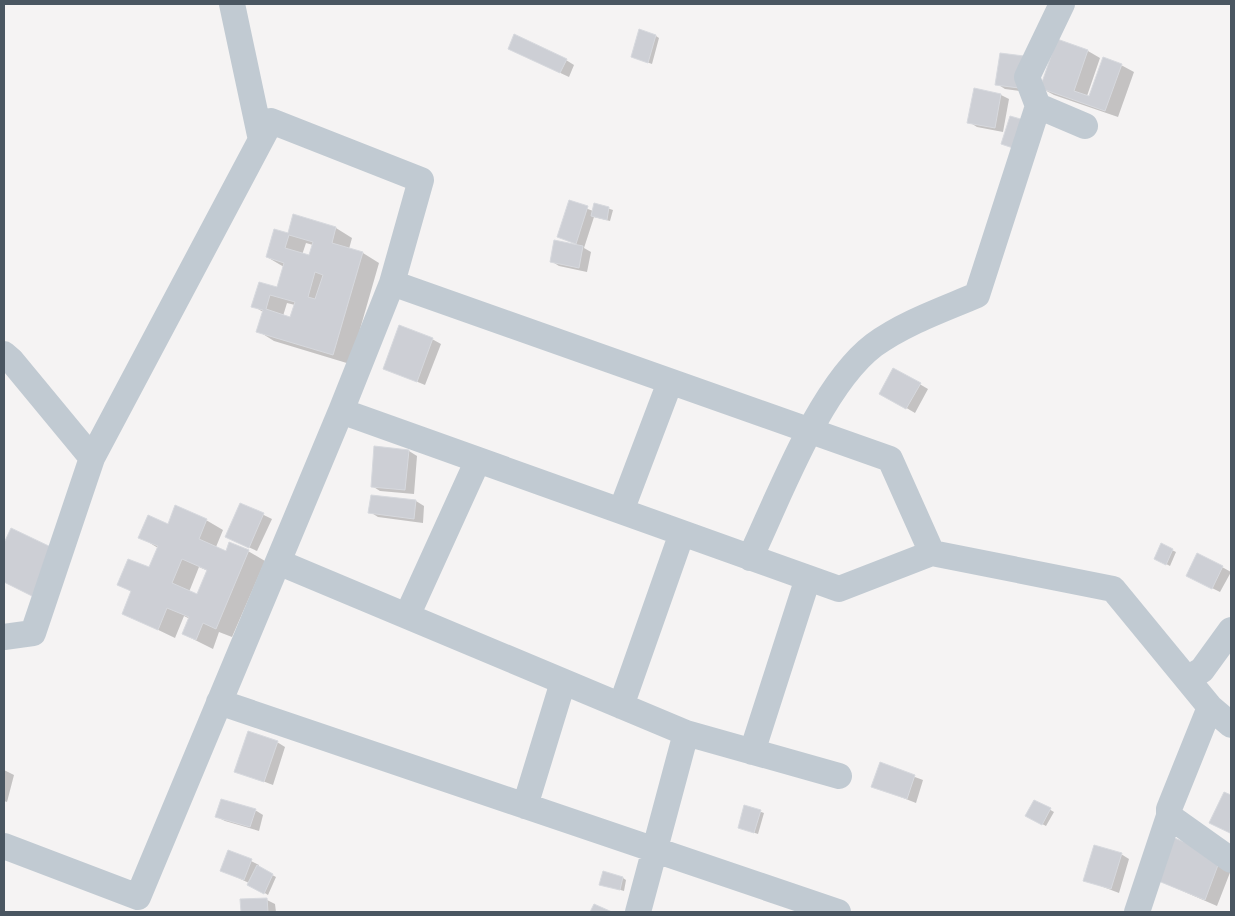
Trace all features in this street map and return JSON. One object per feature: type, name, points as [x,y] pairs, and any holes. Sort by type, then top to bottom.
[{"type":"street","points":[[232,4],[261,140]]},
{"type":"street","points":[[750,558],[810,430],[850,367],[875,345],[918,320],[977,295],[1038,106],[1027,77],[1062,4]]},
{"type":"street","points":[[1038,106],[1085,126]]},
{"type":"street","points":[[4,637],[33,633],[92,458],[272,121],[421,180],[392,283],[341,411],[138,897],[4,846]]},
{"type":"street","points":[[392,283],[890,459],[932,553]]},
{"type":"street","points":[[4,354],[92,458]]},
{"type":"street","points":[[622,511],[670,382]]},
{"type":"street","points":[[341,411],[839,589],[932,553],[1113,589],[1210,707],[1231,725]]},
{"type":"street","points":[[407,616],[478,460]]},
{"type":"street","points":[[621,706],[682,532]]},
{"type":"street","points":[[278,562],[686,734],[839,776]]},
{"type":"street","points":[[752,752],[808,578]]},
{"type":"street","points":[[1187,680],[1202,670],[1231,630]]},
{"type":"street","points":[[525,806],[563,682]]},
{"type":"street","points":[[219,702],[838,912]]},
{"type":"street","points":[[1137,912],[1169,816],[1169,809],[1210,707]]},
{"type":"street","points":[[638,912],[686,734]]},
{"type":"street","points":[[1169,816],[1231,860]]},
{"type":"building","points":[[639,29],[656,35],[648,63],[631,57]]},
{"type":"building","points":[[514,34],[567,59],[560,73],[508,49]]},
{"type":"building","points":[[1057,39],[1088,50],[1074,91],[1089,96],[1103,57],[1122,64],[1105,111],[1040,88]]},
{"type":"building","points":[[1000,53],[1024,56],[1019,88],[995,85]]},
{"type":"building","points":[[974,88],[1001,94],[995,128],[967,123]]},
{"type":"building","points":[[1010,116],[1031,122],[1022,151],[1001,144]]},
{"type":"building","points":[[569,200],[588,206],[576,244],[557,237]]},
{"type":"building","points":[[594,203],[609,207],[607,220],[591,216]]},
{"type":"building","points":[[293,214],[336,227],[332,243],[363,252],[333,355],[256,332],[263,310],[251,307],[259,282],[277,287],[284,263],[266,257],[274,229],[288,233]],"holes":[[[289,235],[313,242],[309,255],[285,248]],[[315,272],[323,275],[315,299],[308,297]],[[270,295],[295,302],[290,317],[266,309]]]},
{"type":"building","points":[[554,240],[583,246],[579,268],[550,262]]},
{"type":"building","points":[[399,325],[433,338],[417,382],[383,369]]},
{"type":"building","points":[[893,368],[921,383],[906,409],[879,394]]},
{"type":"building","points":[[374,446],[409,450],[405,490],[371,487]]},
{"type":"building","points":[[371,495],[416,500],[414,519],[368,513]]},
{"type":"building","points":[[240,503],[264,513],[249,548],[225,537]]},
{"type":"building","points":[[175,505],[207,519],[199,539],[226,551],[229,542],[249,550],[216,629],[203,623],[196,640],[182,634],[189,617],[167,608],[158,630],[122,614],[131,591],[117,585],[128,559],[149,567],[158,546],[138,538],[148,515],[168,524]],"holes":[[[182,559],[207,570],[197,594],[172,583]]]},
{"type":"building","points":[[11,528],[55,549],[32,596],[4,582],[4,543]]},
{"type":"building","points":[[1161,543],[1173,549],[1166,565],[1154,559]]},
{"type":"building","points":[[1197,553],[1223,566],[1212,589],[1186,576]]},
{"type":"building","points":[[248,731],[278,741],[264,782],[234,772]]},
{"type":"building","points":[[880,762],[915,775],[907,799],[871,787]]},
{"type":"building","points":[[1224,792],[1231,795],[1230,833],[1209,823]]},
{"type":"building","points":[[221,799],[256,809],[250,827],[215,817]]},
{"type":"building","points":[[1034,800],[1051,808],[1042,825],[1025,816]]},
{"type":"building","points":[[744,805],[761,810],[754,833],[738,828]]},
{"type":"building","points":[[1172,837],[1221,857],[1205,900],[1156,880]]},
{"type":"building","points":[[1094,845],[1122,853],[1111,889],[1083,881]]},
{"type":"building","points":[[228,850],[252,859],[244,880],[220,871]]},
{"type":"building","points":[[257,865],[273,874],[264,894],[247,885]]},
{"type":"building","points":[[603,871],[623,877],[620,890],[599,885]]},
{"type":"building","points":[[267,898],[268,912],[241,912],[240,899]]},
{"type":"building","points":[[594,904],[612,912],[590,912]]}]
